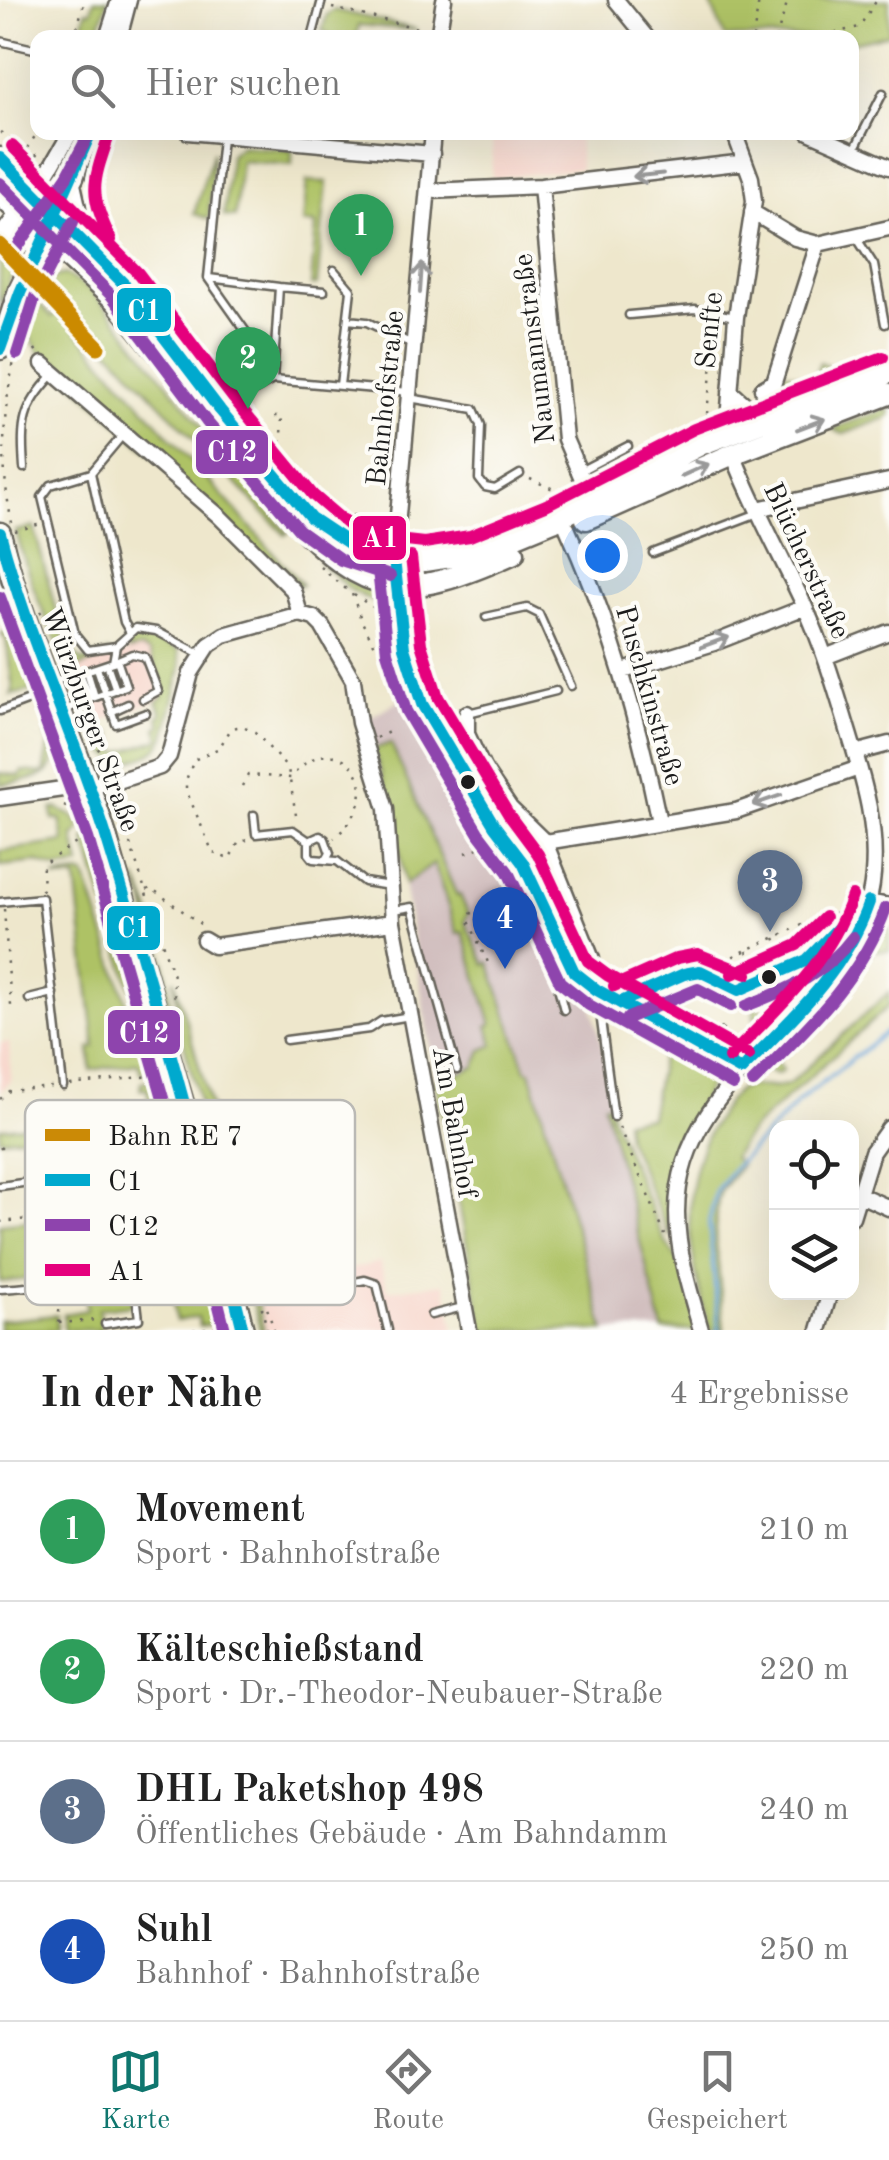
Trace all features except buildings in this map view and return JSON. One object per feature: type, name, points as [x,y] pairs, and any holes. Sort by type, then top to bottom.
[{"type":"main road","points":[[0,158],[124,284],[220,410],[300,506],[326,532],[356,549],[393,549],[443,560],[476,554],[592,502],[676,456],[730,444],[889,394]]},
{"type":"main road","points":[[0,242],[35,194]]},
{"type":"main road","points":[[0,195],[118,302],[310,538],[353,573],[395,585],[452,579],[567,528],[730,444],[773,400],[889,373]]},
{"type":"main road","points":[[0,349],[20,290],[57,214]]},
{"type":"main road","name":"Würzburger Straße","points":[[0,533],[24,613],[91,786],[183,1100]]},
{"type":"main road","name":"Würzburger Straße","points":[[236,1305],[243,1330]]},
{"type":"street","points":[[110,30],[119,0]]},
{"type":"street","points":[[121,30],[129,0]]},
{"type":"street","points":[[439,30],[444,0]]},
{"type":"street","points":[[616,0],[640,30]]},
{"type":"street","points":[[35,194],[66,140]]},
{"type":"street","points":[[57,214],[73,184],[88,140]]},
{"type":"street","points":[[324,140],[432,154]]},
{"type":"street","name":"Bahnhofstraße","points":[[433,140],[415,345],[391,514],[395,585],[410,673],[430,718],[502,836],[523,863],[577,975],[741,1070]]},
{"type":"street","name":"Senfte","points":[[730,444],[733,316],[754,190],[737,140]]},
{"type":"street","points":[[827,140],[889,167]]},
{"type":"street","points":[[430,191],[541,186],[745,162]]},
{"type":"street","points":[[73,184],[80,215],[99,256]]},
{"type":"street","name":"Naumannstraße","points":[[541,186],[565,440],[592,502]]},
{"type":"street","points":[[752,212],[795,238],[818,244],[889,228]]},
{"type":"street","points":[[730,391],[747,406],[773,400],[774,382],[818,244]]},
{"type":"street","name":"Am Bahnhof","points":[[49,369],[219,516],[293,590],[300,614],[314,618],[322,626],[348,668],[386,809],[393,916],[468,1330]]},
{"type":"street","name":"Blücherstraße","points":[[701,1330],[681,1248],[678,1190],[687,1156],[700,1127],[741,1070],[834,970],[859,932],[884,840],[826,656],[730,444]]},
{"type":"street","points":[[758,511],[889,481]]},
{"type":"street","name":"Puschkinstraße","points":[[567,528],[624,671],[659,822]]},
{"type":"street","points":[[624,671],[714,643],[805,607]]},
{"type":"street","points":[[0,798],[91,786],[150,772],[167,761],[191,673],[200,654],[224,635],[300,614]]},
{"type":"street","points":[[826,656],[889,632]]},
{"type":"street","points":[[467,713],[467,734],[483,768],[510,808],[545,842],[592,959]]},
{"type":"street","points":[[545,842],[736,811],[889,744]]},
{"type":"street","points":[[869,902],[889,906]]},
{"type":"street","points":[[206,935],[214,946],[393,916]]},
{"type":"street","points":[[859,1191],[872,1152],[889,1128]]},
{"type":"street","points":[[859,1194],[889,1208]]},
{"type":"street","points":[[819,1330],[828,1300]]},
{"type":"lane","points":[[314,30],[321,3]]},
{"type":"lane","points":[[0,40],[30,48]]},
{"type":"lane","points":[[853,152],[883,93]]},
{"type":"lane","points":[[222,140],[208,278],[273,370]]},
{"type":"lane","points":[[856,236],[874,265],[886,324]]},
{"type":"lane","points":[[334,270],[351,290],[340,385]]},
{"type":"lane","points":[[208,278],[324,290]]},
{"type":"lane","points":[[273,380],[279,287]]},
{"type":"lane","points":[[629,314],[695,310],[733,316]]},
{"type":"lane","points":[[348,320],[367,322],[415,345]]},
{"type":"lane","points":[[24,468],[22,423],[49,369]]},
{"type":"lane","points":[[220,410],[273,380],[409,395],[474,409],[481,424],[478,479],[485,487],[494,489],[520,474]]},
{"type":"lane","points":[[123,435],[91,473],[45,489],[42,497],[78,640],[93,652],[116,646],[130,631],[149,628],[200,654]]},
{"type":"lane","points":[[577,472],[628,446]]},
{"type":"lane","points":[[91,473],[124,622],[130,631]]},
{"type":"lane","points":[[653,553],[758,511]]},
{"type":"lane","points":[[486,617],[527,608],[538,614],[571,686]]},
{"type":"lane","points":[[0,710],[56,695],[90,699],[116,690],[116,646]]},
{"type":"lane","points":[[56,695],[81,673],[132,654],[146,657],[158,691],[143,698]]},
{"type":"lane","points":[[97,668],[116,724],[146,713]]},
{"type":"lane","points":[[81,673],[90,699]]},
{"type":"lane","points":[[467,713],[556,691]]},
{"type":"lane","points":[[111,712],[128,704]]},
{"type":"lane","points":[[254,815],[256,834],[293,830],[309,841]]},
{"type":"lane","points":[[309,841],[320,836],[325,839],[330,853],[326,860]]},
{"type":"lane","points":[[309,841],[313,859],[336,861],[364,882],[391,886]]},
{"type":"lane","points":[[1,902],[42,898],[63,1086]]},
{"type":"lane","points":[[821,925],[869,902]]},
{"type":"lane","points":[[393,916],[412,907],[457,1070]]},
{"type":"lane","points":[[754,997],[798,978],[810,968],[848,913]]},
{"type":"lane","points":[[739,990],[810,960],[826,947]]},
{"type":"lane","points":[[564,1010],[554,972],[568,960]]},
{"type":"lane","points":[[614,1117],[600,991],[687,962],[791,1018]]},
{"type":"lane","points":[[620,1002],[689,972],[705,971]]},
{"type":"lane","points":[[29,1000],[53,993]]},
{"type":"lane","points":[[286,1040],[369,1029],[381,1021],[412,1016]]},
{"type":"lane","points":[[708,1050],[720,1032]]},
{"type":"lane","points":[[0,1186],[25,1183]]},
{"type":"lane","points":[[355,1282],[377,1284],[388,1330]]},
{"type":"lane","points":[[0,1289],[25,1286]]},
{"type":"lane","points":[[106,1324],[139,1319],[137,1305]]},
{"type":"lane","points":[[431,1314],[464,1306]]},
{"type":"path","points":[[76,30],[85,0]]},
{"type":"path","points":[[754,30],[760,0]]},
{"type":"path","points":[[779,30],[788,0]]},
{"type":"path","points":[[847,30],[859,27],[877,0]]},
{"type":"path","points":[[321,3],[420,30]]},
{"type":"path","points":[[0,132],[43,160]]},
{"type":"path","points":[[26,149],[32,140]]},
{"type":"path","points":[[706,426],[712,363],[733,316]]},
{"type":"path","points":[[22,327],[8,396],[3,451],[6,494],[13,531],[46,523]]},
{"type":"path","points":[[773,400],[848,366],[860,368]]},
{"type":"path","points":[[8,396],[27,408]]},
{"type":"path","points":[[275,416],[282,416],[280,456],[276,459]]},
{"type":"path","points":[[520,474],[558,492],[578,492],[560,501]]},
{"type":"path","points":[[323,511],[345,517],[391,514],[393,549],[420,538],[430,544]]},
{"type":"path","points":[[310,538],[313,558],[324,573],[352,594],[362,622],[388,667],[395,673],[410,673]]},
{"type":"path","points":[[37,603],[66,662],[81,673]]},
{"type":"path","points":[[90,699],[94,744],[101,755],[115,762]]},
{"type":"path","points":[[256,834],[239,842],[229,859],[222,858],[210,850],[186,790],[191,764],[198,756],[219,748],[232,730],[243,726],[255,732],[282,760],[291,778],[297,833]]},
{"type":"path","points":[[365,742],[391,732]]},
{"type":"path","points":[[242,786],[248,775],[291,778],[313,758],[328,755],[343,759],[363,785],[358,808],[337,838],[325,839]]},
{"type":"path","points":[[124,803],[122,819],[172,976],[176,1021]]},
{"type":"path","points":[[64,806],[84,827],[83,839],[160,1100]]},
{"type":"path","points":[[466,853],[502,836]]},
{"type":"path","points":[[42,898],[42,864],[83,839]]},
{"type":"path","points":[[146,890],[151,888],[206,935]]},
{"type":"path","points":[[1,902],[7,941],[2,946],[11,1006]]},
{"type":"path","points":[[472,912],[469,921],[483,954]]},
{"type":"path","points":[[503,912],[494,916],[504,921]]},
{"type":"path","points":[[705,971],[809,922],[818,941],[814,948]]},
{"type":"path","points":[[859,932],[889,935]]},
{"type":"path","points":[[774,937],[787,963]]},
{"type":"path","points":[[509,950],[516,948]]},
{"type":"path","points":[[746,950],[758,976],[754,978]]},
{"type":"path","points":[[655,962],[676,952],[693,957]]},
{"type":"path","points":[[703,961],[730,976]]},
{"type":"path","points":[[0,1099],[9,1091],[153,1076]]},
{"type":"path","points":[[614,1117],[666,1238],[672,1246],[681,1248]]},
{"type":"path","points":[[0,1148],[6,1153]]},
{"type":"path","points":[[0,1222],[25,1217]]},
{"type":"path","points":[[261,1305],[267,1330]]},
{"type":"path","points":[[266,1305],[274,1330]]},
{"type":"path","points":[[59,1310],[60,1330]]},
{"type":"path","points":[[60,1323],[101,1319],[106,1324]]},
{"type":"path","points":[[193,1330],[220,1328]]},
{"type":"shaded area","points":[[492,140],[578,140],[580,169],[492,178]]},
{"type":"shaded area","points":[[144,649],[152,656],[163,698],[96,723],[78,668]]},
{"type":"shaded area","points":[[404,698],[499,850],[541,936],[577,984],[588,992],[605,1058],[609,1103],[604,1104],[663,1330],[509,1330],[439,1103],[392,809],[363,721]]},
{"type":"shaded area","points":[[9,1042],[11,1081],[0,1092],[0,1043]]},
{"type":"shaded area","points":[[380,1262],[388,1290],[444,1283],[455,1330],[266,1330],[260,1305],[355,1305],[355,1268]]},
{"type":"green space","points":[[94,0],[108,0],[98,30],[82,27],[86,11],[91,11]]},
{"type":"green space","points":[[709,0],[889,0],[889,34],[859,41],[859,30],[722,30]]},
{"type":"green space","points":[[335,10],[415,30],[359,25],[358,30],[322,30],[327,14]]},
{"type":"green space","points":[[241,146],[292,150],[292,165],[241,161],[235,217],[224,216],[230,155]]},
{"type":"green space","points":[[213,152],[209,219],[194,214]]},
{"type":"green space","points":[[307,181],[327,182],[317,285],[311,285],[316,224],[303,223]]},
{"type":"green space","points":[[4,246],[20,256],[0,306],[0,252]]},
{"type":"green space","points":[[65,274],[91,291],[111,313],[288,533],[285,535],[48,285],[56,276]]},
{"type":"green space","points":[[36,300],[52,317],[58,311],[302,585],[296,586],[39,352],[26,330]]},
{"type":"green space","points":[[820,363],[830,367],[774,397],[783,372],[808,377],[816,374]]},
{"type":"green space","points":[[889,408],[889,417],[843,434],[832,429]]},
{"type":"green space","points":[[34,527],[65,644],[82,661],[108,652],[106,657],[78,668],[58,642],[33,585],[16,531]]},
{"type":"green space","points":[[318,560],[378,594],[386,609],[349,589]]},
{"type":"green space","points":[[11,630],[34,690],[11,695],[6,639],[1,634]]},
{"type":"green space","points":[[133,635],[146,635],[178,650],[181,667],[165,737],[147,755],[122,763],[97,743],[90,711],[102,737],[111,733],[118,753],[160,739],[157,728],[162,714],[157,701],[162,698],[163,687],[150,653],[141,648],[129,651],[127,641]]},
{"type":"green space","points":[[48,730],[53,746],[52,767],[46,773],[38,777],[0,785],[0,773],[44,773]]},
{"type":"green space","points":[[391,743],[457,896],[460,895],[468,913],[465,922],[485,964],[489,962],[526,1070],[530,1071],[605,1330],[483,1330],[435,1078],[475,1067],[482,1050],[494,1045],[488,1026],[492,1024],[463,932],[457,933],[434,864],[405,884],[392,809],[374,749]]},
{"type":"green space","points":[[52,809],[74,817],[81,828],[74,837],[80,866],[56,869],[38,862],[0,866],[0,851],[64,842],[60,819],[53,819]]},
{"type":"green space","points":[[90,835],[171,1100],[165,1100],[85,840]]},
{"type":"green space","points":[[85,875],[149,1071],[141,1073],[138,1063],[91,1070],[90,1048],[95,1047],[76,878],[56,879]]},
{"type":"green space","points":[[136,878],[151,914],[162,952],[173,1029],[145,902]]},
{"type":"green space","points":[[889,924],[889,951],[874,950],[772,1056],[783,1070],[777,1074],[768,1071],[763,1059],[769,1049],[836,982],[870,930]]},
{"type":"green space","points":[[844,935],[848,936],[829,967],[804,995],[785,1006],[769,998],[815,974]]},
{"type":"green space","points":[[174,978],[209,1100],[199,1100],[180,1029]]},
{"type":"green space","points":[[689,978],[698,979],[722,987],[760,1008],[772,1023],[764,1038],[744,1052],[720,1048],[723,1043],[731,1049],[761,1036],[756,1029],[766,1024],[763,1016],[754,1018],[754,1009],[696,979],[695,987],[687,981],[656,993],[661,1000],[655,1003],[659,1011],[671,1010],[672,1019],[705,1037],[709,1030],[706,1041],[656,1016],[648,1003],[653,993]]},
{"type":"green space","points":[[889,992],[889,1006],[751,1130],[733,1157],[741,1165],[721,1190],[715,1230],[724,1330],[709,1330],[693,1253],[690,1203],[700,1153],[711,1128],[738,1091],[749,1086],[789,1084]]},
{"type":"green space","points":[[665,1039],[702,1058],[712,1078],[674,1167],[669,1201],[670,1237],[627,1138],[625,1120],[650,1117]]},
{"type":"green space","points":[[150,1080],[156,1100],[148,1100],[147,1088],[140,1089],[141,1082]]},
{"type":"green space","points":[[609,1103],[664,1240],[683,1267],[701,1330],[663,1330],[604,1104]]},
{"type":"green space","points":[[25,1125],[25,1136],[0,1139],[0,1128]]},
{"type":"green space","points":[[25,1221],[25,1280],[0,1282],[0,1224]]},
{"type":"green space","points":[[86,1305],[133,1305],[99,1309],[101,1330],[64,1330],[64,1314],[87,1310]]},
{"type":"green space","points":[[174,1305],[210,1305],[212,1324],[200,1326],[198,1317],[176,1321]]},
{"type":"green space","points":[[253,1305],[258,1305],[264,1330],[260,1330]]},
{"type":"green space","points":[[57,1315],[57,1330],[0,1330],[0,1321]]},
{"type":"waterway","points":[[719,1330],[709,1222],[716,1191],[799,1101],[889,1030]]},
{"type":"transit line","name":"C12","points":[[14,252],[67,176],[86,140]]},
{"type":"transit line","name":"C1","points":[[0,349],[20,293],[87,140]]},
{"type":"transit line","name":"A1","points":[[107,140],[95,189],[111,240]]},
{"type":"transit line","name":"A1","points":[[12,146],[138,273],[313,495],[348,525],[380,538],[424,543],[470,536],[546,505],[694,429],[883,357]]},
{"type":"transit line","name":"C1","points":[[0,158],[124,284],[220,410],[311,518],[350,544],[394,559]]},
{"type":"transit line","name":"C12","points":[[0,183],[111,295],[206,421],[299,530],[341,560],[390,576]]},
{"type":"transit line","name":"C12","points":[[17,354],[35,297],[73,222]]},
{"type":"transit line","points":[[0,245],[98,347]]},
{"type":"transit line","name":"C1","points":[[0,533],[23,609],[92,795],[183,1100]]},
{"type":"transit line","name":"A1","points":[[411,557],[421,644],[438,697],[509,815],[538,854],[588,961],[749,1055]]},
{"type":"transit line","name":"C1","points":[[394,559],[404,648],[422,704],[494,825],[523,863],[574,972],[597,990],[741,1070]]},
{"type":"transit line","name":"C12","points":[[377,561],[387,652],[406,711],[479,834],[508,872],[560,982],[589,1005],[733,1085]]},
{"type":"transit line","name":"C12","points":[[0,597],[88,838],[164,1100]]},
{"type":"transit line","name":"A1","points":[[729,1058],[816,964],[852,896]]},
{"type":"transit line","name":"C1","points":[[741,1070],[815,993],[846,951],[869,902]]},
{"type":"transit line","name":"C12","points":[[753,1082],[830,1002],[862,959],[886,908]]},
{"type":"transit line","name":"A1","points":[[732,974],[797,945],[825,917]]},
{"type":"transit line","name":"C1","points":[[739,990],[807,960],[839,927]]},
{"type":"transit line","name":"C12","points":[[746,1006],[818,971],[853,937]]},
{"type":"transit line","name":"A1","points":[[614,986],[677,958],[698,954],[747,974]]},
{"type":"transit line","name":"C1","points":[[621,1002],[684,974],[700,971],[739,990]]},
{"type":"transit line","name":"C12","points":[[628,1018],[698,989],[731,1006]]},
{"type":"transit line","name":"C12","points":[[219,1305],[225,1330]]},
{"type":"transit line","name":"C1","points":[[237,1305],[243,1330]]},
{"type":"place","name":"Movement","points":[[361,276]]},
{"type":"place","name":"Kälteschießstand","points":[[248,409]]},
{"type":"place","name":"DHL Paketshop 498","points":[[770,932]]},
{"type":"place","name":"Suhl","points":[[505,969]]}]
